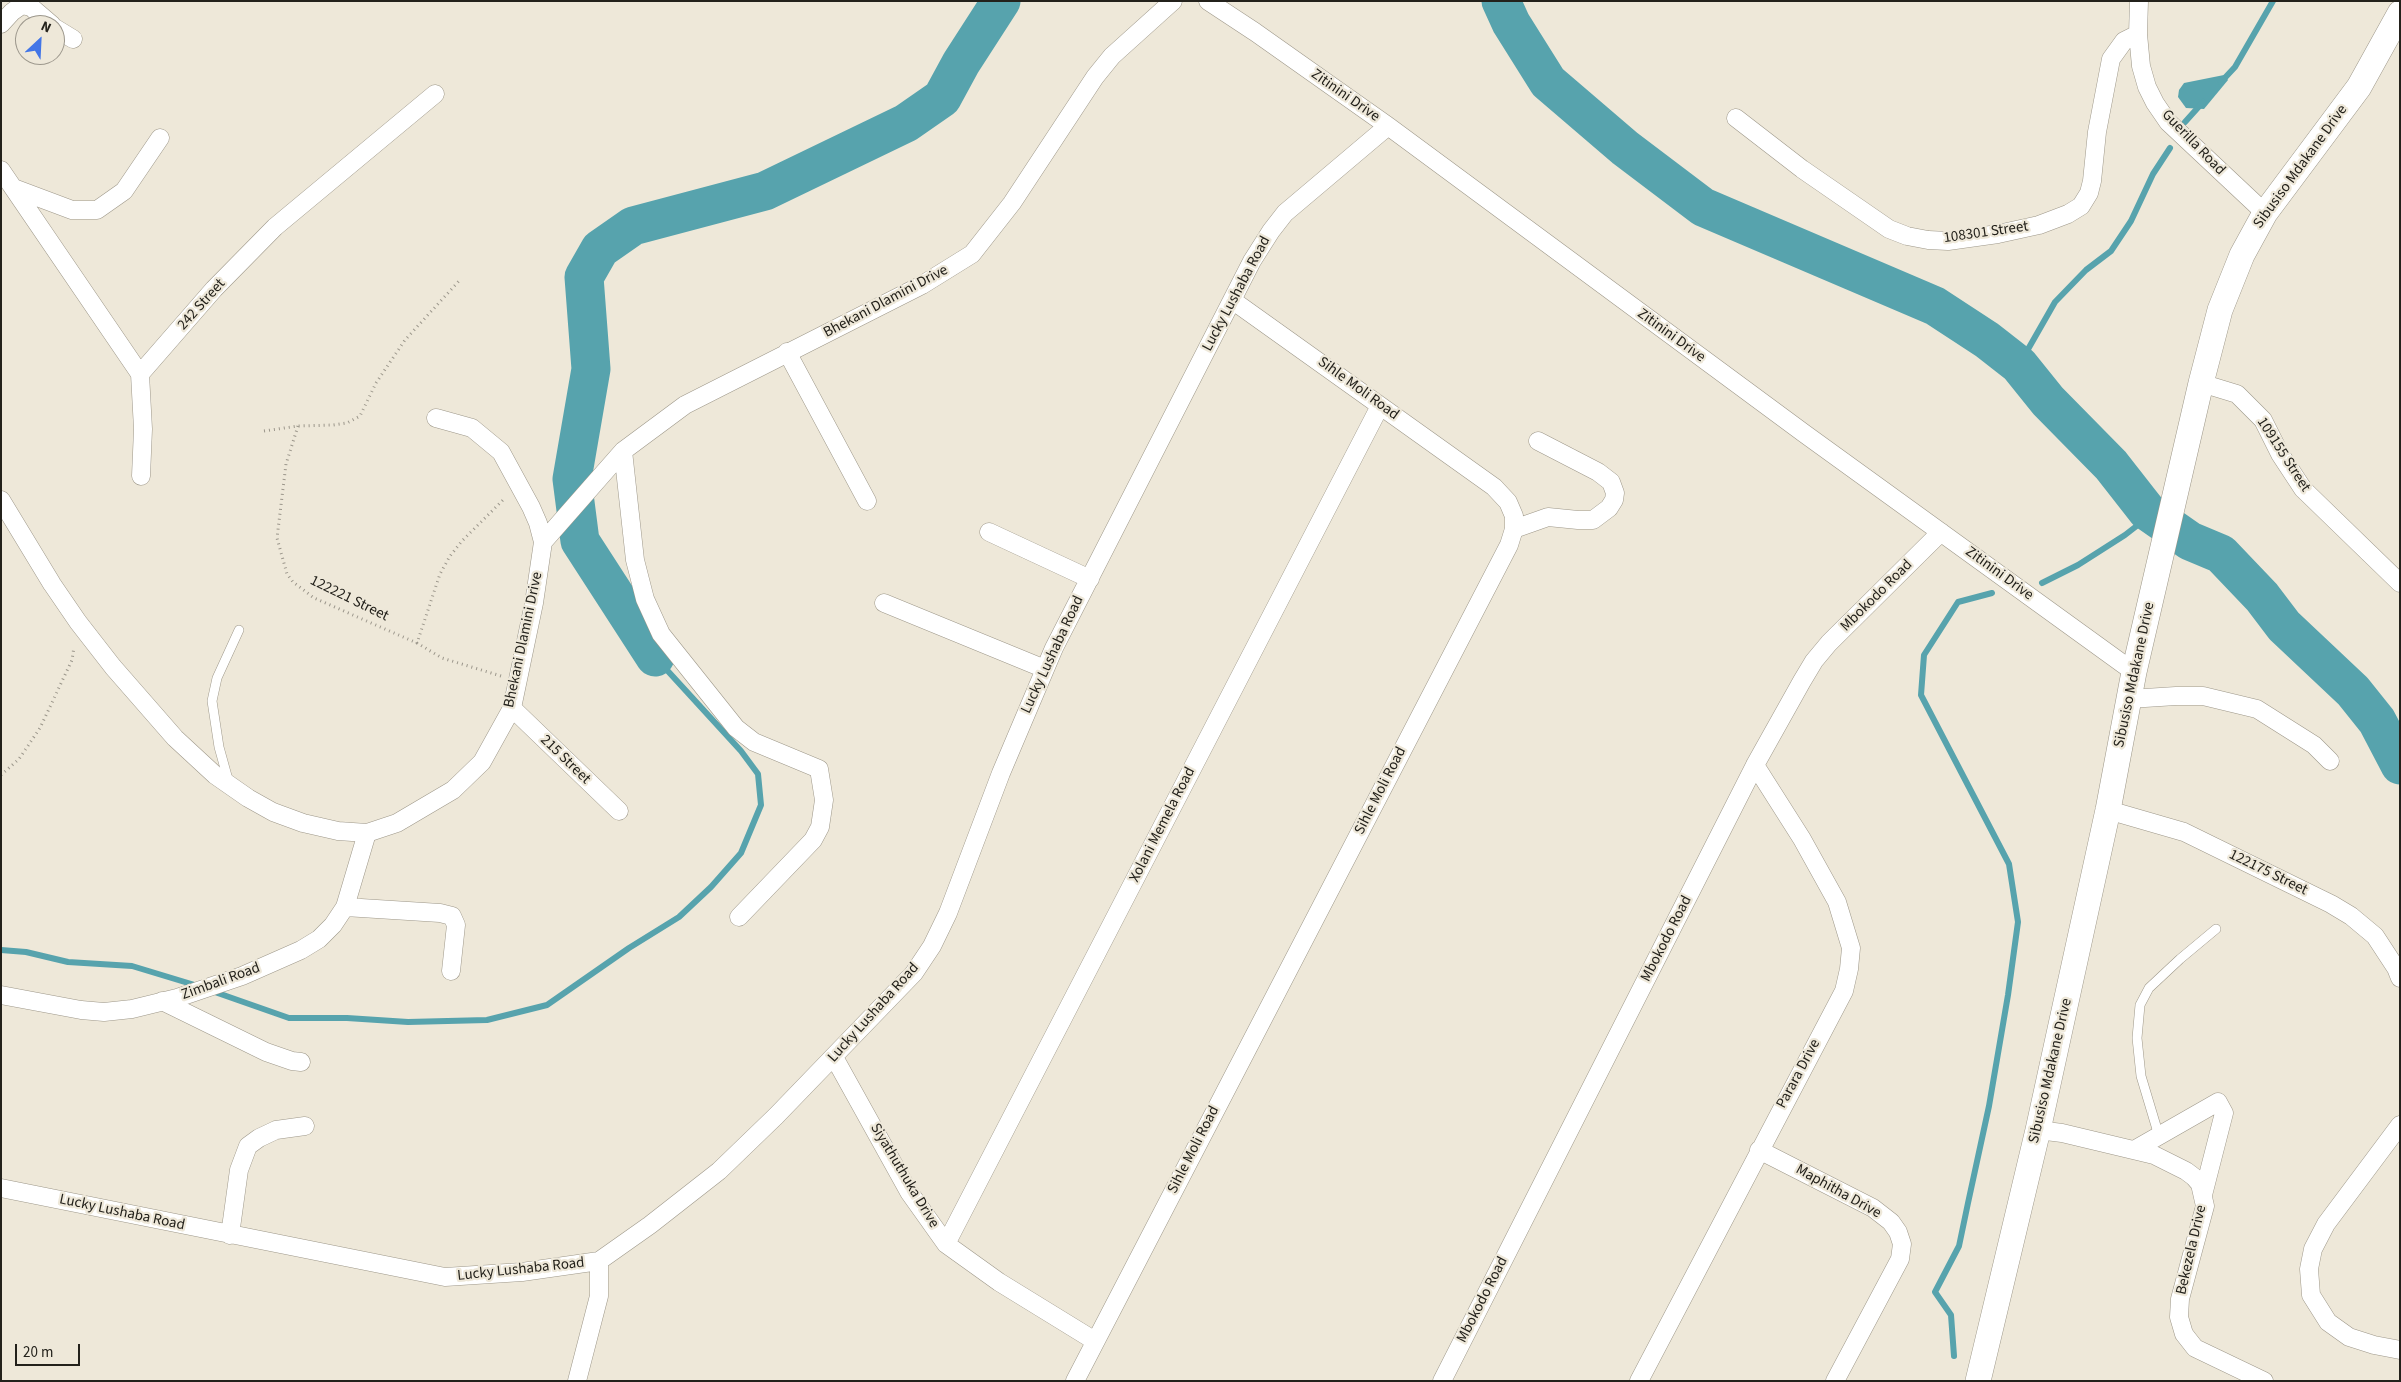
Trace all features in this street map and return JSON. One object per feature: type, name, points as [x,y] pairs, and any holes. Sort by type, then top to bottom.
[{"type":"street","name":"Bhekani Dlamini Drive","points":[[543,542],[624,451],[686,405],[922,285],[972,254],[1012,203],[1100,70],[1112,56],[1173,1]]},
{"type":"street","name":"Zitinini Drive","points":[[1208,1],[1388,126],[2134,672]]},
{"type":"street","name":"Guerilla Road","points":[[2139,1],[2138,34],[2147,87],[2168,122],[2265,212]]},
{"type":"street","points":[[1,24],[12,12],[22,5],[31,6],[41,15]]},
{"type":"street","name":"Sibusiso Mdakane Drive","points":[[1978,1381],[2038,1130],[2108,810],[2134,672],[2201,383],[2220,310],[2242,254],[2265,212],[2359,87],[2400,13]]},
{"type":"street","points":[[65,34],[73,39]]},
{"type":"street","name":"108301 Street","points":[[1736,118],[1802,169],[1871,218],[1898,233],[1928,240],[1948,240],[2006,232],[2039,225],[2068,214],[2081,206],[2089,193],[2092,181],[2096,132],[2111,60],[2124,42],[2138,34]]},
{"type":"street","name":"242 Street","points":[[140,374],[214,290],[275,227],[435,94]]},
{"type":"street","name":"Lucky Lushaba Road","points":[[1,1188],[445,1277],[567,1267],[598,1261],[627,1243],[719,1171],[834,1057],[914,973],[932,946],[948,913],[1001,773],[1045,669],[1252,261],[1271,231],[1285,214],[1388,126]]},
{"type":"street","points":[[16,189],[72,210],[82,212],[97,210],[124,191],[160,138]]},
{"type":"street","points":[[1,170],[16,189],[140,374],[143,429],[142,476]]},
{"type":"street","name":"Sihle Moli Road","points":[[1075,1381],[1509,545],[1514,529],[1514,516],[1508,502],[1494,487],[1232,300]]},
{"type":"street","points":[[787,352],[867,501]]},
{"type":"street","name":"109155 Street","points":[[2201,383],[2237,394],[2263,420],[2280,454],[2303,489],[2400,583]]},
{"type":"street","name":"Xolani Memela Road","points":[[946,1244],[1380,406]]},
{"type":"street","name":"Bhekani Dlamini Drive","points":[[1,500],[78,622],[138,698],[169,732],[215,775],[248,798],[273,812],[303,823],[338,830],[367,833],[415,813],[459,785],[482,762],[512,708],[534,603],[543,542],[538,523],[501,452],[472,428],[436,418]]},
{"type":"street","points":[[1514,529],[1548,517],[1593,520],[1609,508],[1614,500],[1615,493],[1611,482],[1598,472],[1538,441]]},
{"type":"street","points":[[624,451],[635,560],[645,599],[661,634],[736,728],[754,742],[819,768],[824,800],[820,827],[817,833],[813,840],[739,917]]},
{"type":"street","points":[[989,532],[1090,579]]},
{"type":"street","name":"Mbokodo Road","points":[[1442,1381],[1755,765],[1814,661],[1829,643],[1941,532]]},
{"type":"street","points":[[884,603],[1045,669]]},
{"type":"street","points":[[2129,699],[2203,696],[2258,709],[2314,745],[2330,761]]},
{"type":"street","name":"215 Street","points":[[512,708],[618,811]]},
{"type":"street","name":"Parara Drive","points":[[1638,1381],[1844,991],[1849,969],[1851,948],[1837,902],[1802,839],[1755,765]]},
{"type":"street","name":"122175 Street","points":[[2108,810],[2184,832],[2352,916],[2375,936],[2396,968],[2400,978]]},
{"type":"street","name":"Zimbali Road","points":[[1,995],[81,1010],[104,1012],[132,1009],[242,976],[301,950],[319,939],[333,925],[345,907],[367,833]]},
{"type":"street","points":[[345,907],[440,913],[452,916],[456,925],[451,971]]},
{"type":"street","points":[[170,999],[266,1052],[292,1061],[302,1062]]},
{"type":"street","name":"Siyathuthuka Drive","points":[[834,1057],[910,1192],[946,1244],[999,1282],[1095,1341]]},
{"type":"street","points":[[2134,1150],[2218,1102],[2224,1113],[2203,1195]]},
{"type":"street","points":[[2400,1125],[2326,1224],[2313,1248],[2309,1269],[2311,1295],[2328,1322],[2349,1337],[2374,1345],[2400,1350]]},
{"type":"street","points":[[230,1235],[239,1170],[248,1146],[276,1130],[305,1126]]},
{"type":"street","name":"Bekezela Drive","points":[[2038,1130],[2062,1133],[2154,1155],[2186,1171],[2200,1184],[2204,1206],[2180,1299],[2179,1318],[2184,1334],[2195,1348],[2264,1381]]},
{"type":"street","name":"Maphitha Drive","points":[[1759,1150],[1873,1208],[1891,1222],[1898,1232],[1902,1244],[1900,1259],[1835,1381]]},
{"type":"street","points":[[577,1381],[599,1296],[598,1261]]},
{"type":"lane","points":[[230,785],[219,747],[212,701],[217,678],[239,630]]},
{"type":"lane","points":[[2159,1136],[2141,1076],[2137,1038],[2140,1005],[2149,988],[2216,929]]},
{"type":"path","points":[[264,432],[298,426],[347,423],[360,416],[376,383],[405,340],[459,281]]},
{"type":"path","name":"122221 Street","points":[[298,426],[286,464],[277,538],[282,562],[293,582],[314,598],[418,643],[442,658],[517,680]]},
{"type":"path","points":[[418,643],[440,574],[450,556],[462,541],[519,486]]},
{"type":"path","points":[[1,775],[19,759],[44,720],[72,660],[78,622]]},
{"type":"water","points":[[2224,75],[2228,80],[2204,109],[2186,108],[2178,97],[2179,90],[2184,83]]},
{"type":"waterway","points":[[655,657],[580,541],[572,479],[591,369],[584,277],[600,249],[633,226],[765,191],[906,123],[942,98],[961,63],[1001,1]]},
{"type":"waterway","points":[[1501,1],[1511,23],[1548,82],[1625,148],[1703,207],[1935,306],[1987,340],[2019,365],[2048,401],[2111,465],[2147,511],[2190,541],[2221,554],[2262,597],[2284,626],[2353,691],[2377,721],[2400,765]]},
{"type":"waterway","points":[[2221,82],[2235,67],[2273,1]]},
{"type":"waterway","points":[[2185,122],[2203,102]]},
{"type":"waterway","points":[[2019,365],[2055,302],[2086,270],[2111,251],[2131,221],[2153,174],[2170,148]]},
{"type":"waterway","points":[[2042,583],[2078,565],[2125,535],[2152,514]]},
{"type":"waterway","points":[[1954,1356],[1951,1315],[1935,1292],[1959,1246],[1989,1106],[2018,922],[2009,864],[1921,695],[1924,655],[1958,602],[1992,593]]},
{"type":"waterway","points":[[212,991],[289,1018],[347,1018],[408,1022],[487,1020],[547,1005],[629,948],[679,917],[711,887],[741,853],[761,805],[758,774],[741,751],[655,657]]},
{"type":"waterway","points":[[1,950],[26,952],[68,962],[132,966],[198,986]]}]
